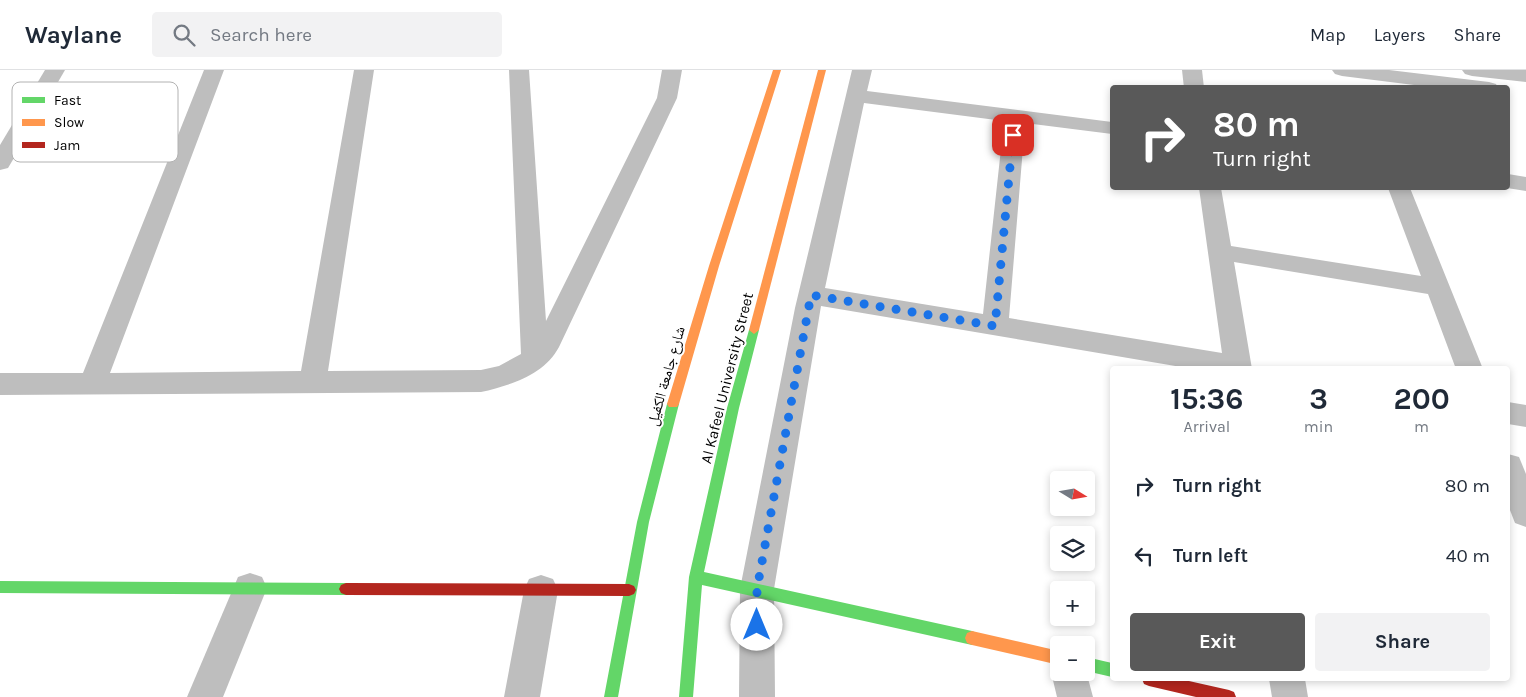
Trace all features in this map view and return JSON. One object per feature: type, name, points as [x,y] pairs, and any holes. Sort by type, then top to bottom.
[{"type":"main road","name":"شارع جامعة الكفيل","points":[[611,697],[629,590],[656,466],[672,407],[777,70]]},
{"type":"main road","name":"Al Kafeel University Street","points":[[686,697],[696,577],[734,408],[822,70]]},
{"type":"main road","points":[[696,577],[757,589],[1050,656]]},
{"type":"main road","points":[[0,587],[629,590]]},
{"type":"main road","points":[[1095,666],[1110,670]]},
{"type":"main road","points":[[1158,681],[1229,697]]},
{"type":"street","points":[[48,82],[55,70]]},
{"type":"street","points":[[92,384],[214,70]]},
{"type":"street","points":[[313,382],[364,70]]},
{"type":"street","points":[[519,70],[535,360]]},
{"type":"street","points":[[0,384],[481,381],[510,374],[535,360],[546,347],[667,98],[672,83],[672,70]]},
{"type":"street","points":[[757,697],[757,589],[811,295],[862,70]]},
{"type":"street","points":[[1192,70],[1194,85]]},
{"type":"street","points":[[1472,70],[1526,76]]},
{"type":"street","points":[[1352,76],[1455,85]]},
{"type":"street","points":[[1510,90],[1526,92]]},
{"type":"street","points":[[856,96],[1110,128]]},
{"type":"street","points":[[995,326],[1015,116]]},
{"type":"street","points":[[0,163],[12,143]]},
{"type":"street","points":[[1510,181],[1526,184]]},
{"type":"street","points":[[1210,190],[1238,366]]},
{"type":"street","points":[[1400,190],[1469,366]]},
{"type":"street","points":[[1220,252],[1438,287]]},
{"type":"street","points":[[811,295],[1232,366]]},
{"type":"street","points":[[1510,412],[1526,416]]},
{"type":"street","points":[[1510,471],[1526,513]]},
{"type":"street","points":[[205,697],[250,588]]},
{"type":"street","points":[[522,697],[541,590]]},
{"type":"street","points":[[1071,681],[1075,697]]},
{"type":"street","points":[[1287,681],[1290,697]]},
{"type":"traffic: fast","points":[[686,697],[696,577],[733,408],[754,330]]},
{"type":"traffic: fast","points":[[611,697],[643,522],[673,404]]},
{"type":"traffic: fast","points":[[696,577],[972,638]]},
{"type":"traffic: fast","points":[[0,587],[346,589]]},
{"type":"traffic: fast","points":[[1095,666],[1110,670]]},
{"type":"traffic: slow","points":[[673,404],[714,266],[777,70]]},
{"type":"traffic: slow","points":[[754,330],[822,70]]},
{"type":"traffic: slow","points":[[972,638],[1050,656]]},
{"type":"traffic: jam","points":[[346,589],[629,590]]},
{"type":"traffic: jam","points":[[1158,681],[1229,697]]},
{"type":"route","points":[[757,625],[757,589],[811,295],[995,326],[1013,135]]}]
